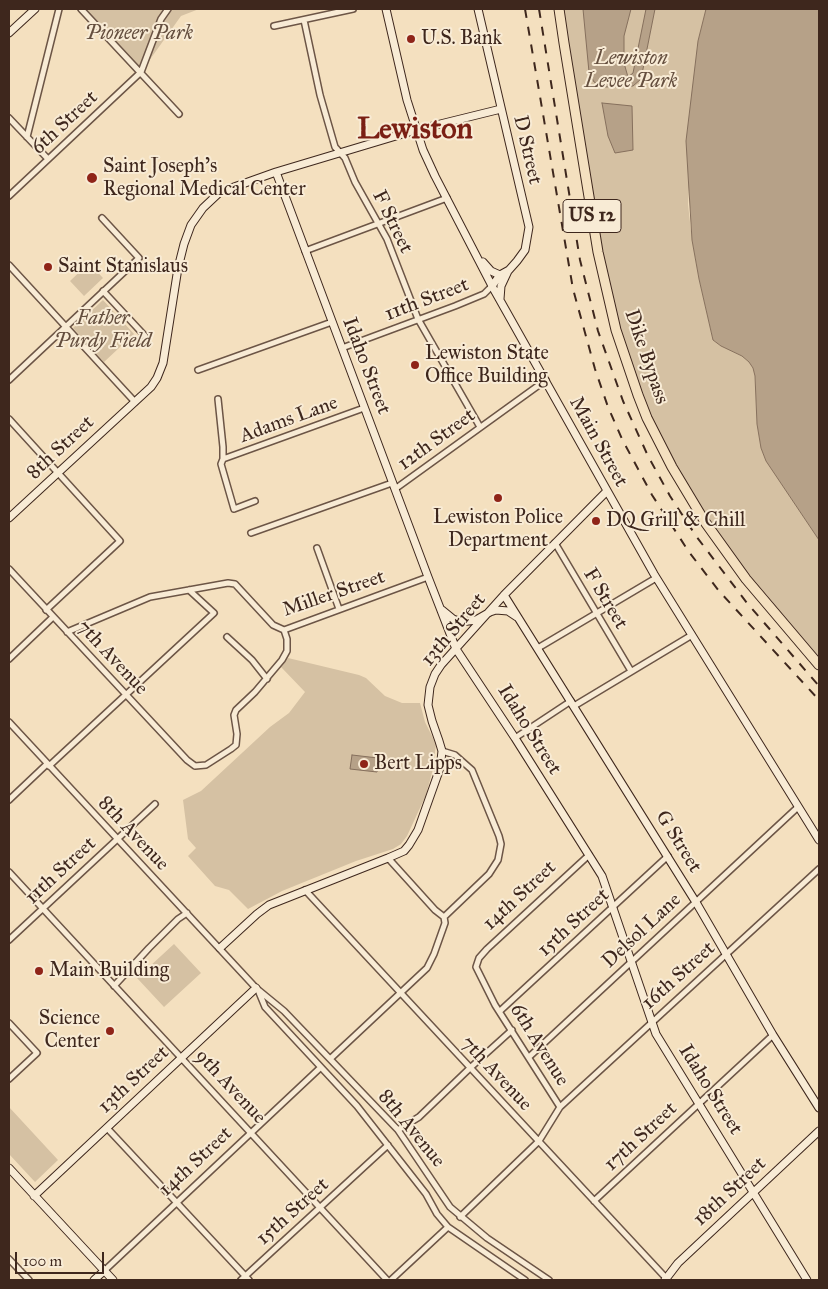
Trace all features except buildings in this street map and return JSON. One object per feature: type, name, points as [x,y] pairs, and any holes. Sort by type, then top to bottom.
[{"type":"highway","name":"Dike Bypass","points":[[559,9],[602,271],[616,330],[638,395],[672,467],[705,522],[746,578],[819,665]]},
{"type":"street","points":[[9,33],[35,9]]},
{"type":"street","points":[[27,137],[59,9]]},
{"type":"street","points":[[81,9],[180,114]]},
{"type":"street","points":[[141,72],[159,25],[168,9]]},
{"type":"street","points":[[274,26],[336,11],[353,9]]},
{"type":"street","name":"Main Street","points":[[386,9],[416,130],[425,154],[473,250],[656,578],[819,840]]},
{"type":"street","name":"D Street","points":[[478,9],[529,227],[525,250],[508,270],[500,275],[492,286]]},
{"type":"street","name":"F Street","points":[[304,20],[327,123],[335,147],[345,158],[355,182],[387,239],[418,319],[480,427]]},
{"type":"street","name":"6th Street","points":[[9,196],[141,72]]},
{"type":"street","name":"8th Street","points":[[9,518],[135,402],[150,387],[160,372],[178,268],[191,225],[203,208],[220,192],[276,172],[416,130],[501,109]]},
{"type":"street","points":[[9,118],[48,159]]},
{"type":"street","name":"Idaho Street","points":[[276,172],[456,649],[602,876],[656,1034],[808,1280]]},
{"type":"street","points":[[305,251],[447,198]]},
{"type":"street","points":[[9,380],[138,258],[102,218]]},
{"type":"street","points":[[473,250],[491,271],[500,275]]},
{"type":"street","points":[[9,265],[135,402]]},
{"type":"street","points":[[500,299],[501,286],[508,270]]},
{"type":"street","name":"11th Street","points":[[342,348],[484,294],[492,286]]},
{"type":"street","points":[[103,291],[145,336]]},
{"type":"street","points":[[198,370],[332,322]]},
{"type":"street","name":"12th Street","points":[[251,533],[394,486],[546,380]]},
{"type":"street","points":[[218,399],[223,459],[221,464],[234,509],[255,501]]},
{"type":"street","name":"Adams Lane","points":[[223,459],[364,408]]},
{"type":"street","points":[[9,419],[120,541],[46,610]]},
{"type":"street","name":"13th Street","points":[[220,948],[262,910],[304,890],[404,851],[418,830],[439,771],[442,751],[428,705],[432,680],[441,665],[504,595],[607,491]]},
{"type":"street","name":"F Street","points":[[554,543],[631,671]]},
{"type":"street","points":[[317,548],[339,609]]},
{"type":"street","name":"7th Avenue","points":[[9,569],[66,632],[187,760],[195,766],[206,765],[236,745],[237,734],[234,715],[236,710],[267,679]]},
{"type":"street","name":"Miller Street","points":[[66,632],[150,597],[228,583],[235,584],[273,625],[284,630],[428,577]]},
{"type":"street","points":[[538,648],[656,578]]},
{"type":"street","points":[[9,800],[214,613],[189,590]]},
{"type":"street","name":"G Street","points":[[504,595],[668,856],[819,1108]]},
{"type":"street","points":[[440,608],[453,619],[461,622],[476,620],[496,610],[505,610],[520,620]]},
{"type":"street","points":[[9,659],[53,617]]},
{"type":"street","points":[[227,636],[252,660],[267,679],[287,651],[287,639],[284,630]]},
{"type":"street","points":[[515,738],[692,635]]},
{"type":"street","name":"8th Avenue","points":[[9,722],[256,988],[278,1006],[398,1130],[447,1202],[460,1217],[548,1280]]},
{"type":"street","points":[[330,1059],[431,962],[444,923],[444,917],[492,870],[498,860],[501,844],[472,770],[455,755],[442,751]]},
{"type":"street","name":"11th Street","points":[[9,940],[154,804]]},
{"type":"street","name":"Delsol Lane","points":[[529,1057],[798,807]]},
{"type":"street","name":"14th Street","points":[[476,963],[488,949],[589,855]]},
{"type":"street","name":"15th Street","points":[[500,1011],[668,856]]},
{"type":"street","points":[[388,858],[434,910],[444,917]]},
{"type":"street","name":"16th Street","points":[[560,1107],[819,869]]},
{"type":"street","name":"9th Avenue","points":[[9,872],[387,1280]]},
{"type":"street","name":"7th Avenue","points":[[304,890],[666,1279]]},
{"type":"street","points":[[114,986],[178,919],[187,913]]},
{"type":"street","name":"6th Avenue","points":[[476,963],[477,971],[500,1011],[560,1107],[539,1141]]},
{"type":"street","name":"13th Street","points":[[34,1196],[256,988]]},
{"type":"street","name":"8th Avenue","points":[[256,988],[265,1007],[356,1106],[426,1194],[448,1227],[525,1280]]},
{"type":"street","points":[[9,1023],[37,1053],[9,1079]]},
{"type":"street","points":[[398,1130],[419,1117],[512,1030]]},
{"type":"street","name":"17th Street","points":[[594,1201],[774,1034]]},
{"type":"street","name":"14th Street","points":[[94,1280],[320,1068]]},
{"type":"street","points":[[106,1128],[245,1279]]},
{"type":"street","name":"18th Street","points":[[666,1279],[678,1263],[819,1131]]},
{"type":"street","points":[[460,1217],[539,1141]]},
{"type":"street","name":"15th Street","points":[[245,1279],[388,1146]]},
{"type":"street","points":[[9,1168],[113,1280]]},
{"type":"street","points":[[391,1280],[448,1227]]},
{"type":"street","points":[[9,1259],[29,1280]]},
{"type":"green space","name":"Pioneer Park","points":[[81,9],[199,9],[181,16],[141,72]]},
{"type":"green space","name":"Lewiston Levee Park","points":[[559,9],[706,9],[698,41],[688,204],[692,240],[713,340],[742,356],[753,368],[757,424],[761,448],[766,461],[819,540],[819,665],[717,539],[648,418],[611,310]]},
{"type":"green space","points":[[89,263],[103,278],[84,296],[70,281]]},
{"type":"green space","name":"Father Purdy Field","points":[[103,300],[134,334],[104,362],[73,328]]},
{"type":"green space","points":[[288,658],[359,675],[366,678],[385,696],[402,703],[420,703],[425,722],[436,744],[433,769],[426,795],[407,836],[401,844],[393,849],[356,861],[282,891],[248,909],[229,890],[215,886],[188,856],[196,848],[188,839],[183,800],[201,791],[270,727],[289,713],[305,692],[281,667]]},
{"type":"green space","points":[[174,944],[201,973],[164,1007],[137,978]]},
{"type":"green space","points":[[9,1107],[58,1160],[35,1182],[9,1154]]},
{"type":"shaded area","points":[[583,9],[631,9],[624,36],[624,63],[628,77],[633,73],[646,9],[655,9],[641,79],[633,86],[605,87],[594,82],[589,72]]},
{"type":"shaded area","points":[[706,9],[819,9],[819,540],[766,461],[761,448],[757,424],[753,368],[742,356],[713,340],[699,279],[692,240],[686,141],[698,41]]},
{"type":"shaded area","points":[[602,103],[632,106],[633,150],[615,153],[608,136]]},
{"type":"shaded area","name":"Bert Lipps","points":[[352,755],[378,758],[377,772],[350,769]]},
{"type":"railway","points":[[525,9],[573,289],[595,369],[608,407],[622,439],[652,495],[689,552],[719,591],[819,700]]},
{"type":"railway","points":[[539,9],[580,260],[598,331],[623,401],[648,456],[670,496],[696,536],[747,603],[819,686]]},
{"type":"place","name":"U.S. Bank","points":[[411,39]]},
{"type":"place","name":"Saint Joseph's Regional Medical Center","points":[[92,178]]},
{"type":"place","name":"Saint Stanislaus","points":[[48,267]]},
{"type":"place","name":"Lewiston State Office Building","points":[[415,365]]},
{"type":"place","name":"Lewiston Police Department","points":[[498,498]]},
{"type":"place","name":"DQ Grill & Chill","points":[[596,521]]},
{"type":"place","name":"Bert Lipps","points":[[364,764]]},
{"type":"place","name":"Main Building","points":[[39,971]]},
{"type":"place","name":"Science Center","points":[[110,1031]]},
{"type":"district","name":"Lewiston","points":[[415,131]]}]
